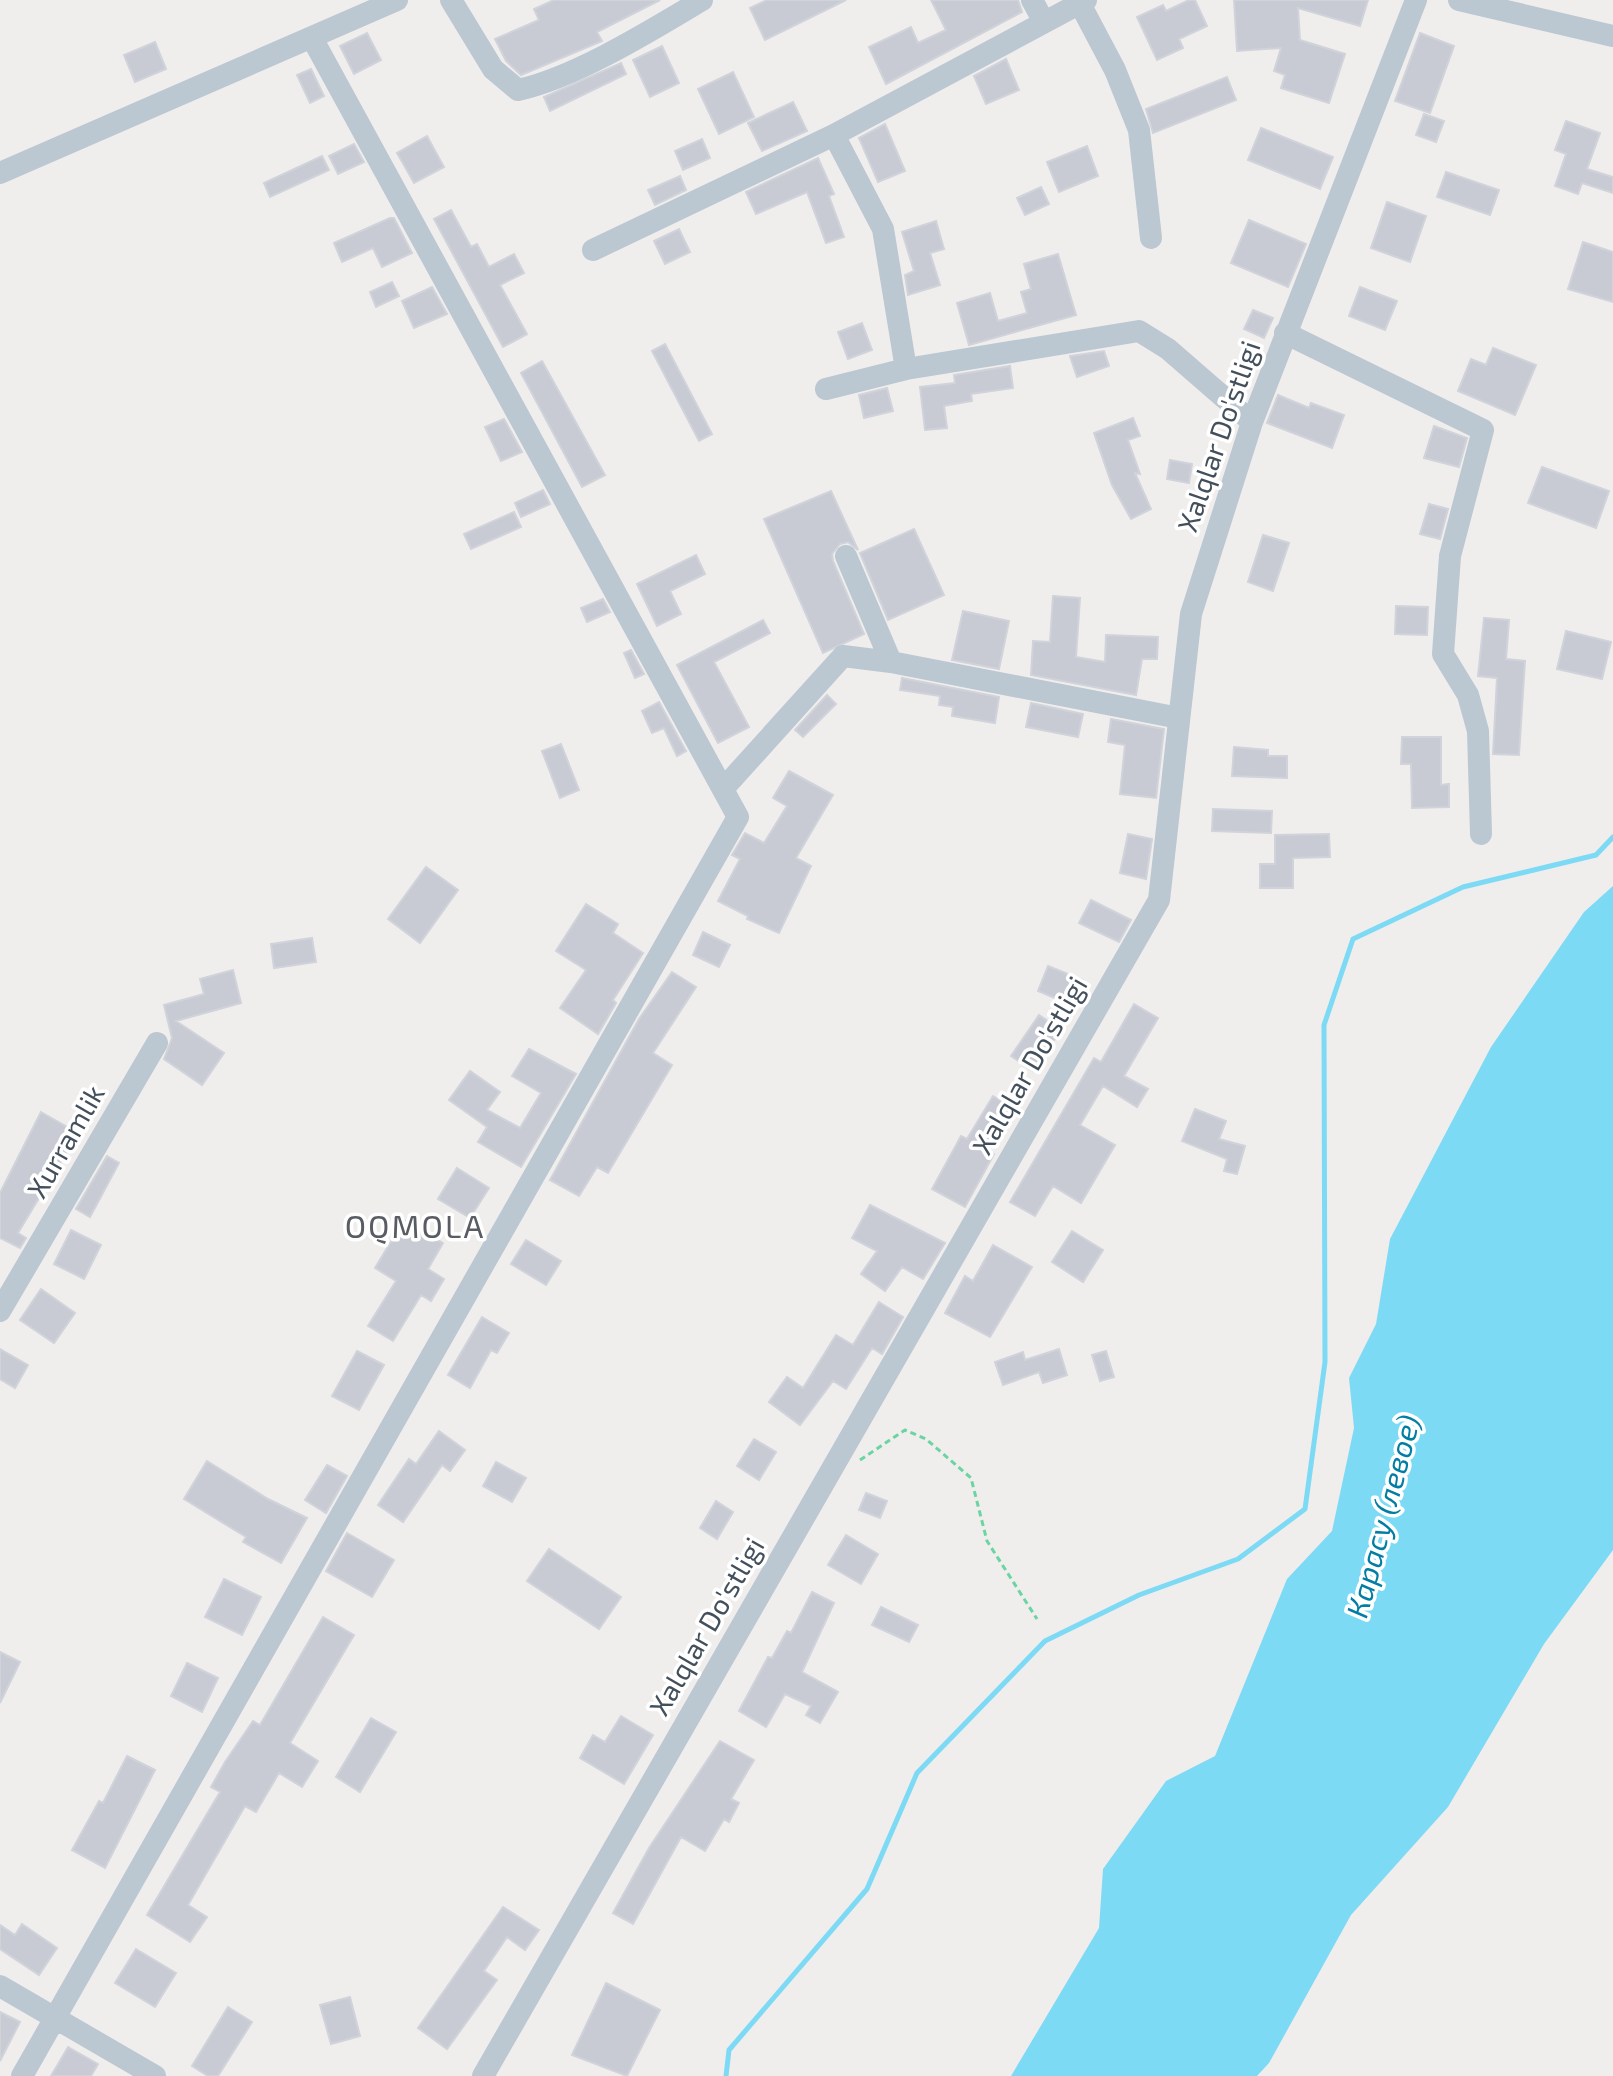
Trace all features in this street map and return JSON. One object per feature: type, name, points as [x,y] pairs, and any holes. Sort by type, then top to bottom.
[{"type":"street","points":[[0,173],[397,0]]},
{"type":"street","points":[[451,0],[493,69],[518,90],[539,85],[648,32],[702,0]]},
{"type":"street","points":[[1032,0],[1044,22]]},
{"type":"street","name":"Xalqlar Do'stligi","points":[[483,2076],[1159,900],[1191,614],[1252,422],[1416,0]]},
{"type":"street","points":[[1459,0],[1613,36]]},
{"type":"street","points":[[593,250],[834,135],[1081,1],[1115,70],[1139,130],[1151,238]]},
{"type":"street","points":[[22,2076],[738,817],[312,38]]},
{"type":"street","points":[[834,135],[883,229],[906,369]]},
{"type":"street","points":[[826,389],[906,369],[1139,331],[1168,349],[1252,422]]},
{"type":"street","points":[[1285,333],[1483,430],[1450,556],[1443,654],[1468,695],[1478,731],[1481,834]]},
{"type":"street","points":[[846,556],[891,662]]},
{"type":"street","points":[[723,789],[843,656],[891,662],[1179,718]]},
{"type":"street","name":"Xurramlik","points":[[0,1311],[157,1043]]},
{"type":"street","points":[[0,1986],[155,2076]]},
{"type":"path","points":[[857,1463],[905,1430],[926,1439],[971,1478],[987,1541],[1037,1619]]},
{"type":"water","name":"Карасу (левое)","points":[[1613,886],[1613,1550],[1544,1644],[1448,1807],[1351,1915],[1269,2063],[1257,2076],[1011,2076],[1099,1928],[1103,1869],[1166,1781],[1215,1756],[1287,1579],[1332,1531],[1354,1428],[1349,1378],[1376,1324],[1390,1239],[1491,1047],[1584,912]]},
{"type":"building","points":[[554,0],[660,0],[597,32],[602,41],[521,75],[506,61],[495,39],[539,20],[534,9]]},
{"type":"building","points":[[767,0],[846,0],[765,40],[750,8]]},
{"type":"building","points":[[931,0],[1018,0],[1022,12],[886,84],[869,47],[911,27],[918,43],[946,30]]},
{"type":"building","points":[[1195,0],[1207,26],[1179,39],[1183,48],[1157,60],[1137,17],[1163,5],[1166,11]]},
{"type":"building","points":[[1234,0],[1368,0],[1360,26],[1298,8],[1300,40],[1345,54],[1329,103],[1281,88],[1285,75],[1274,71],[1281,48],[1237,51]]},
{"type":"building","points":[[367,33],[381,60],[354,74],[340,46]]},
{"type":"building","points":[[1420,33],[1454,46],[1430,113],[1395,101]]},
{"type":"building","points":[[155,42],[166,69],[135,82],[124,55]]},
{"type":"building","points":[[662,46],[679,83],[650,97],[633,60]]},
{"type":"building","points":[[1006,59],[1019,90],[986,104],[974,76]]},
{"type":"building","points":[[621,63],[626,74],[550,111],[544,97]]},
{"type":"building","points":[[311,69],[324,96],[310,103],[297,75]]},
{"type":"building","points":[[733,72],[754,117],[719,134],[698,89]]},
{"type":"building","points":[[1227,77],[1236,100],[1153,133],[1146,109]]},
{"type":"building","points":[[793,102],[807,131],[762,151],[748,123]]},
{"type":"building","points":[[1424,114],[1444,121],[1436,142],[1416,135]]},
{"type":"building","points":[[1566,121],[1600,133],[1587,169],[1613,177],[1613,193],[1582,183],[1578,194],[1555,186],[1566,154],[1555,150]]},
{"type":"building","points":[[885,124],[905,171],[878,182],[859,138]]},
{"type":"building","points":[[1261,128],[1333,157],[1320,189],[1248,160]]},
{"type":"building","points":[[427,136],[444,167],[414,183],[397,153]]},
{"type":"building","points":[[702,139],[710,158],[683,170],[675,151]]},
{"type":"building","points":[[354,144],[364,162],[338,174],[329,156]]},
{"type":"building","points":[[1087,146],[1098,176],[1059,192],[1047,162]]},
{"type":"building","points":[[322,156],[329,170],[270,197],[264,183]]},
{"type":"building","points":[[818,158],[834,194],[829,196],[844,237],[826,243],[807,192],[756,214],[746,192]]},
{"type":"building","points":[[1446,172],[1499,190],[1490,215],[1437,197]]},
{"type":"building","points":[[680,176],[686,190],[655,205],[648,190]]},
{"type":"building","points":[[1041,187],[1049,204],[1025,215],[1017,198]]},
{"type":"building","points":[[1387,202],[1426,216],[1410,262],[1371,248]]},
{"type":"building","points":[[451,210],[471,247],[477,244],[489,267],[514,254],[524,273],[500,285],[527,334],[503,347],[434,219]]},
{"type":"building","points":[[394,218],[412,253],[382,267],[373,248],[342,262],[334,243]]},
{"type":"building","points":[[1249,220],[1306,244],[1288,287],[1231,263]]},
{"type":"building","points":[[936,221],[944,249],[930,253],[940,285],[908,295],[905,275],[914,271],[902,232]]},
{"type":"building","points":[[679,229],[690,252],[665,264],[654,241]]},
{"type":"building","points":[[1583,242],[1613,252],[1613,302],[1568,289]]},
{"type":"building","points":[[1058,254],[1076,315],[969,345],[957,303],[990,293],[998,321],[1027,313],[1021,292],[1031,289],[1024,264]]},
{"type":"building","points":[[392,282],[399,296],[376,307],[370,292]]},
{"type":"building","points":[[432,287],[447,314],[414,328],[402,301]]},
{"type":"building","points":[[1360,287],[1397,301],[1385,330],[1349,316]]},
{"type":"building","points":[[1253,310],[1273,318],[1264,338],[1244,329]]},
{"type":"building","points":[[862,323],[872,350],[848,359],[838,332]]},
{"type":"building","points":[[665,344],[712,434],[699,441],[652,351]]},
{"type":"building","points":[[1493,348],[1536,365],[1515,415],[1458,391],[1471,359],[1486,365]]},
{"type":"building","points":[[1104,351],[1109,366],[1077,377],[1070,356]]},
{"type":"building","points":[[542,361],[605,475],[582,487],[521,373]]},
{"type":"building","points":[[1010,366],[1013,388],[971,394],[972,401],[944,406],[947,428],[925,430],[920,387],[955,383],[954,375]]},
{"type":"building","points":[[887,388],[893,411],[864,418],[859,395]]},
{"type":"building","points":[[1278,395],[1309,408],[1311,403],[1344,415],[1332,448],[1267,423]]},
{"type":"building","points":[[1133,418],[1140,436],[1128,440],[1140,474],[1135,473],[1151,509],[1131,519],[1112,485],[1094,433]]},
{"type":"building","points":[[504,419],[522,452],[501,461],[485,427]]},
{"type":"building","points":[[1434,426],[1467,438],[1459,467],[1424,458]]},
{"type":"building","points":[[1170,460],[1192,464],[1189,483],[1167,479]]},
{"type":"building","points":[[1542,467],[1609,491],[1596,528],[1528,503]]},
{"type":"building","points":[[543,490],[550,504],[521,517],[515,503]]},
{"type":"building","points":[[831,491],[858,550],[848,542],[840,544],[832,554],[833,561],[864,634],[823,653],[764,519]]},
{"type":"building","points":[[1429,504],[1448,509],[1440,539],[1420,534]]},
{"type":"building","points":[[514,512],[521,527],[471,549],[464,534]]},
{"type":"building","points":[[914,529],[944,595],[888,620],[860,553]]},
{"type":"building","points":[[1263,535],[1289,543],[1273,591],[1248,582]]},
{"type":"building","points":[[696,555],[705,574],[670,591],[681,614],[657,626],[637,584]]},
{"type":"building","points":[[1053,596],[1080,598],[1076,657],[1105,662],[1106,635],[1158,637],[1157,659],[1142,659],[1136,695],[1031,675],[1033,641],[1050,642]]},
{"type":"building","points":[[603,599],[610,612],[587,622],[581,608]]},
{"type":"building","points":[[1396,606],[1428,607],[1427,635],[1395,634]]},
{"type":"building","points":[[963,611],[1009,621],[999,669],[952,660]]},
{"type":"building","points":[[1484,618],[1509,620],[1506,659],[1525,661],[1519,755],[1493,754],[1497,678],[1478,676]]},
{"type":"building","points":[[763,620],[770,633],[714,662],[749,727],[718,743],[677,665]]},
{"type":"building","points":[[1566,631],[1611,642],[1602,679],[1557,669]]},
{"type":"building","points":[[631,650],[644,674],[635,678],[624,653]]},
{"type":"building","points":[[902,678],[999,697],[995,723],[952,716],[953,707],[939,705],[940,696],[900,690]]},
{"type":"building","points":[[827,695],[836,704],[803,737],[795,730]]},
{"type":"building","points":[[659,702],[686,751],[677,756],[664,728],[652,733],[642,711]]},
{"type":"building","points":[[1031,703],[1083,714],[1078,737],[1026,727]]},
{"type":"building","points":[[1111,719],[1164,729],[1156,798],[1120,794],[1125,745],[1108,742]]},
{"type":"building","points":[[1402,737],[1441,737],[1441,785],[1449,784],[1449,807],[1412,808],[1411,764],[1401,764]]},
{"type":"building","points":[[561,744],[579,790],[560,798],[542,751]]},
{"type":"building","points":[[1234,747],[1268,750],[1268,756],[1287,756],[1287,778],[1232,776]]},
{"type":"building","points":[[789,771],[833,795],[796,858],[811,866],[779,933],[747,919],[748,916],[718,901],[740,859],[732,855],[745,833],[764,843],[787,806],[773,798]]},
{"type":"building","points":[[1213,809],[1272,811],[1271,833],[1212,831]]},
{"type":"building","points":[[1128,834],[1152,839],[1146,879],[1120,873]]},
{"type":"building","points":[[1329,834],[1330,857],[1293,858],[1293,888],[1260,888],[1260,864],[1275,864],[1275,835]]},
{"type":"building","points":[[426,867],[458,890],[420,943],[388,919]]},
{"type":"building","points":[[1091,900],[1131,920],[1119,942],[1079,923]]},
{"type":"building","points":[[586,904],[618,924],[613,933],[643,953],[613,1000],[616,1003],[598,1034],[560,1008],[586,970],[556,951]]},
{"type":"building","points":[[703,932],[730,945],[719,967],[693,955]]},
{"type":"building","points":[[312,938],[316,962],[274,968],[271,944]]},
{"type":"building","points":[[1048,966],[1083,980],[1073,1006],[1038,991]]},
{"type":"building","points":[[233,970],[241,1003],[176,1021],[224,1053],[202,1085],[164,1059],[172,1038],[164,1005],[204,994],[200,979]]},
{"type":"building","points":[[672,972],[696,987],[653,1053],[672,1065],[608,1173],[597,1167],[579,1196],[550,1180],[639,1019]]},
{"type":"building","points":[[1134,1004],[1158,1018],[1124,1076],[1148,1089],[1137,1107],[1103,1086],[1080,1125],[1115,1145],[1081,1203],[1053,1186],[1035,1216],[1010,1202],[1094,1058],[1101,1062]]},
{"type":"building","points":[[1039,1015],[1061,1030],[1033,1071],[1011,1056]]},
{"type":"building","points":[[529,1049],[576,1074],[521,1167],[478,1142],[487,1127],[449,1100],[470,1071],[500,1092],[487,1110],[520,1128],[541,1093],[512,1076]]},
{"type":"building","points":[[993,1096],[1015,1109],[989,1151],[994,1154],[965,1207],[932,1189],[961,1136],[967,1139]]},
{"type":"building","points":[[1195,1109],[1226,1121],[1219,1139],[1245,1146],[1237,1174],[1224,1171],[1227,1159],[1182,1141]]},
{"type":"building","points":[[41,1112],[78,1133],[18,1233],[26,1238],[20,1248],[0,1238],[0,1193]]},
{"type":"building","points":[[107,1156],[119,1163],[90,1217],[76,1209]]},
{"type":"building","points":[[457,1168],[489,1188],[470,1218],[438,1199]]},
{"type":"building","points":[[870,1205],[945,1243],[923,1279],[902,1267],[885,1291],[861,1274],[877,1251],[852,1238]]},
{"type":"building","points":[[404,1220],[443,1243],[428,1269],[444,1279],[431,1301],[421,1295],[393,1341],[368,1326],[396,1281],[375,1268]]},
{"type":"building","points":[[71,1230],[101,1245],[84,1279],[54,1264]]},
{"type":"building","points":[[1072,1231],[1103,1250],[1083,1282],[1052,1262]]},
{"type":"building","points":[[526,1240],[561,1261],[546,1285],[511,1264]]},
{"type":"building","points":[[993,1245],[1032,1267],[990,1337],[945,1313],[965,1276],[973,1281]]},
{"type":"building","points":[[41,1289],[75,1313],[54,1343],[20,1320]]},
{"type":"building","points":[[879,1302],[903,1317],[882,1354],[872,1348],[846,1389],[833,1381],[800,1425],[769,1402],[787,1377],[803,1388],[836,1335],[853,1345]]},
{"type":"building","points":[[482,1317],[509,1333],[497,1353],[491,1350],[470,1388],[448,1375]]},
{"type":"building","points":[[0,1349],[28,1365],[15,1388],[0,1379]]},
{"type":"building","points":[[1059,1349],[1067,1375],[1043,1383],[1039,1372],[1003,1385],[995,1362],[1023,1352],[1025,1360]]},
{"type":"building","points":[[357,1351],[384,1365],[359,1410],[332,1396]]},
{"type":"building","points":[[1106,1351],[1114,1377],[1100,1381],[1092,1355]]},
{"type":"building","points":[[439,1431],[465,1450],[450,1471],[442,1465],[403,1522],[378,1505],[409,1459],[416,1464]]},
{"type":"building","points":[[754,1439],[776,1452],[759,1480],[737,1466]]},
{"type":"building","points":[[207,1461],[268,1499],[307,1518],[281,1563],[243,1542],[246,1537],[184,1499]]},
{"type":"building","points":[[496,1462],[526,1478],[512,1502],[483,1486]]},
{"type":"building","points":[[327,1465],[347,1476],[326,1513],[305,1500]]},
{"type":"building","points":[[866,1493],[887,1501],[880,1518],[859,1510]]},
{"type":"building","points":[[716,1501],[733,1512],[717,1539],[700,1528]]},
{"type":"building","points":[[347,1533],[394,1560],[372,1597],[326,1571]]},
{"type":"building","points":[[846,1535],[878,1554],[861,1584],[828,1565]]},
{"type":"building","points":[[549,1549],[621,1597],[599,1629],[527,1581]]},
{"type":"building","points":[[224,1579],[261,1597],[242,1635],[205,1617]]},
{"type":"building","points":[[812,1592],[834,1603],[802,1672],[838,1692],[820,1723],[806,1715],[811,1706],[785,1694],[766,1727],[739,1711],[768,1657],[772,1658],[787,1631],[791,1633]]},
{"type":"building","points":[[881,1607],[918,1625],[909,1642],[872,1625]]},
{"type":"building","points":[[323,1617],[354,1635],[290,1743],[318,1761],[302,1787],[279,1773],[256,1812],[245,1806],[188,1905],[207,1917],[190,1942],[147,1915],[220,1792],[211,1787],[225,1762],[253,1721],[260,1725]]},
{"type":"building","points":[[0,1652],[20,1662],[0,1703]]},
{"type":"building","points":[[187,1663],[218,1678],[202,1712],[171,1696]]},
{"type":"building","points":[[621,1716],[653,1735],[624,1784],[580,1758],[593,1735],[605,1742]]},
{"type":"building","points":[[371,1718],[396,1732],[360,1792],[336,1777]]},
{"type":"building","points":[[720,1741],[754,1760],[731,1799],[739,1803],[729,1822],[724,1819],[705,1851],[681,1837],[633,1924],[613,1913],[649,1848]]},
{"type":"building","points":[[127,1756],[155,1770],[105,1868],[72,1850],[99,1801],[103,1803]]},
{"type":"building","points":[[503,1907],[539,1930],[525,1950],[507,1937],[484,1971],[497,1980],[447,2049],[418,2028]]},
{"type":"building","points":[[22,1924],[57,1948],[39,1975],[0,1949],[0,1925],[15,1935]]},
{"type":"building","points":[[136,1949],[176,1973],[155,2007],[115,1983]]},
{"type":"building","points":[[606,1983],[660,2010],[627,2076],[572,2055]]},
{"type":"building","points":[[350,1997],[360,2036],[331,2044],[320,2005]]},
{"type":"building","points":[[228,2007],[252,2022],[218,2076],[208,2076],[192,2066]]},
{"type":"building","points":[[0,2012],[20,2022],[0,2061]]},
{"type":"building","points":[[68,2047],[98,2064],[91,2076],[51,2076]]},
{"type":"waterway","points":[[726,2076],[729,2050],[867,1889],[917,1773],[1045,1641],[1139,1595],[1238,1559],[1305,1509],[1325,1362],[1324,1025],[1353,939],[1463,887],[1596,855],[1613,837]]},
{"type":"district","name":"OQMOLA","points":[[415,1225]]}]
